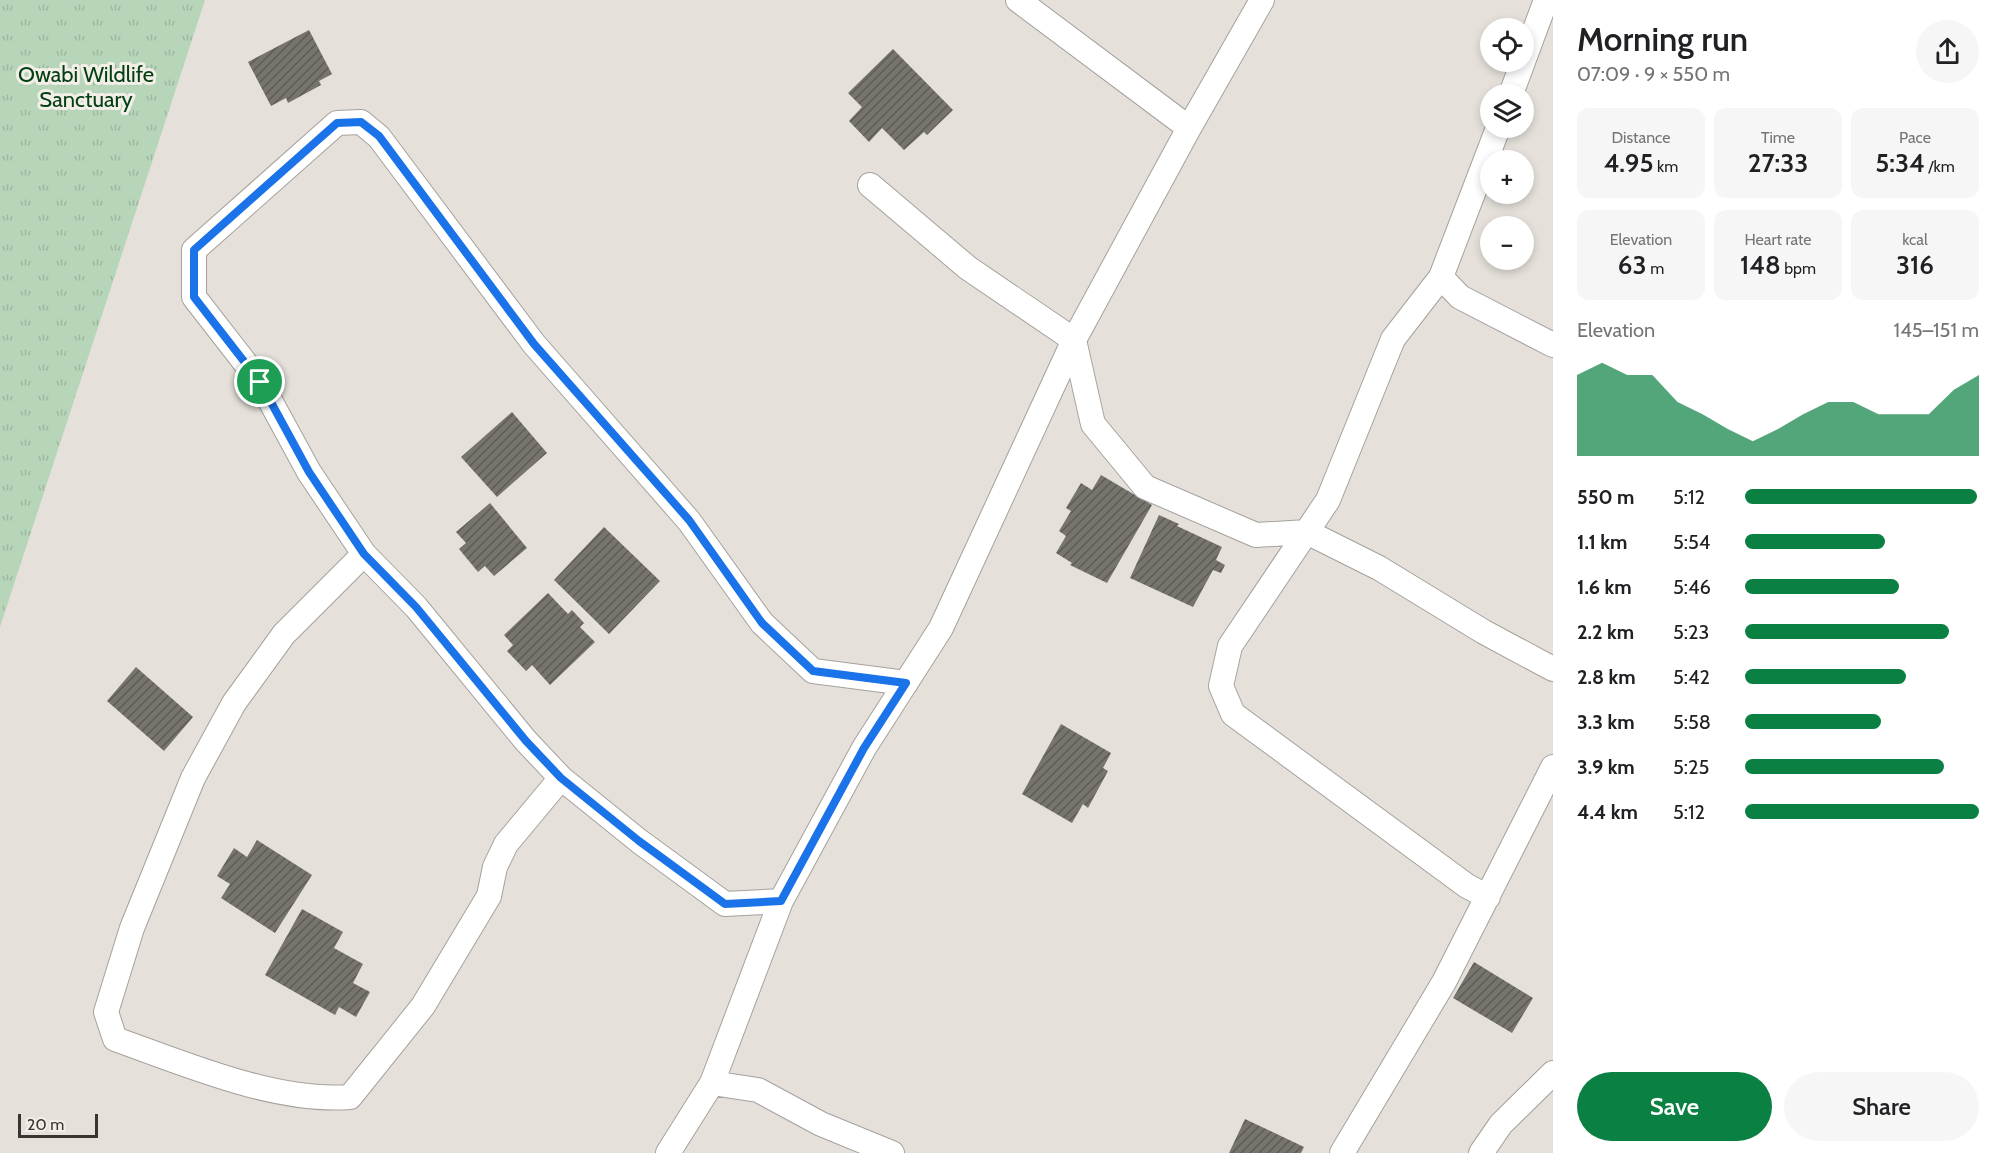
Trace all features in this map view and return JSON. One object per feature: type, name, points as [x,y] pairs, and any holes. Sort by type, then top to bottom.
[{"type":"street","points":[[1018,0],[1189,128]]},
{"type":"street","points":[[668,1153],[712,1083],[781,901],[864,748],[942,628],[1074,340],[1189,128],[1262,0]]},
{"type":"street","points":[[1534,33],[1546,0]]},
{"type":"street","points":[[781,901],[725,904],[639,841],[561,778],[526,741],[416,607],[364,554],[309,472],[260,382],[194,297],[194,250],[337,123],[361,122],[379,136],[534,344],[689,520],[762,623],[813,671],[906,683]]},
{"type":"street","points":[[1488,897],[1457,879],[1233,714],[1221,686],[1230,646],[1328,500],[1394,339],[1441,277],[1494,138]]},
{"type":"street","points":[[870,185],[968,268],[1074,340],[1093,424],[1145,487],[1256,535],[1307,532],[1379,568],[1484,632],[1553,669]]},
{"type":"street","points":[[1441,277],[1460,297],[1553,345]]},
{"type":"street","points":[[364,554],[284,634],[234,703],[203,758],[132,928],[106,1012],[115,1039],[213,1073],[291,1094],[333,1098],[350,1097],[423,1006],[489,896],[495,867],[506,844],[561,778]]},
{"type":"street","points":[[1342,1153],[1444,982],[1553,766]]},
{"type":"street","points":[[1481,1153],[1501,1124],[1553,1073]]},
{"type":"street","points":[[712,1083],[758,1090],[821,1124],[892,1153]]},
{"type":"green space","name":"Owabi Wildlife Sanctuary","points":[[0,0],[205,0],[0,627]]},
{"type":"building","points":[[309,30],[332,74],[319,81],[321,85],[288,103],[286,98],[271,106],[248,62]]},
{"type":"building","points":[[893,49],[953,110],[927,135],[924,132],[904,150],[882,128],[869,142],[849,121],[862,107],[848,93]]},
{"type":"building","points":[[512,412],[547,453],[497,497],[461,457]]},
{"type":"building","points":[[1101,475],[1152,505],[1107,583],[1070,565],[1072,563],[1056,553],[1066,536],[1059,531],[1071,511],[1066,508],[1081,483],[1092,490]]},
{"type":"building","points":[[490,503],[527,548],[494,576],[485,566],[478,572],[459,549],[466,543],[456,532]]},
{"type":"building","points":[[1159,515],[1222,547],[1216,560],[1225,565],[1221,573],[1213,570],[1193,607],[1130,578]]},
{"type":"building","points":[[604,527],[660,581],[609,634],[554,580]]},
{"type":"building","points":[[548,593],[568,614],[572,610],[584,623],[580,627],[595,642],[550,685],[532,665],[526,671],[507,651],[513,645],[504,635]]},
{"type":"building","points":[[136,667],[193,717],[164,751],[107,701]]},
{"type":"building","points":[[1061,724],[1111,753],[1103,768],[1108,771],[1088,808],[1083,804],[1072,823],[1022,794]]},
{"type":"building","points":[[257,840],[312,875],[275,933],[221,898],[230,884],[217,876],[234,848],[247,857]]},
{"type":"building","points":[[302,909],[343,932],[334,948],[363,964],[353,983],[370,992],[356,1017],[339,1007],[335,1015],[265,975]]},
{"type":"building","points":[[1474,962],[1533,998],[1512,1033],[1453,998]]},
{"type":"building","points":[[1245,1119],[1304,1147],[1301,1153],[1229,1153]]},
{"type":"route","points":[[361,122],[379,136],[534,344],[689,520],[762,623],[813,671],[906,683],[864,748],[781,901],[725,904],[639,841],[561,778],[526,741],[416,607],[364,554],[309,472],[260,382],[194,297],[194,250],[337,123],[361,122]]}]
